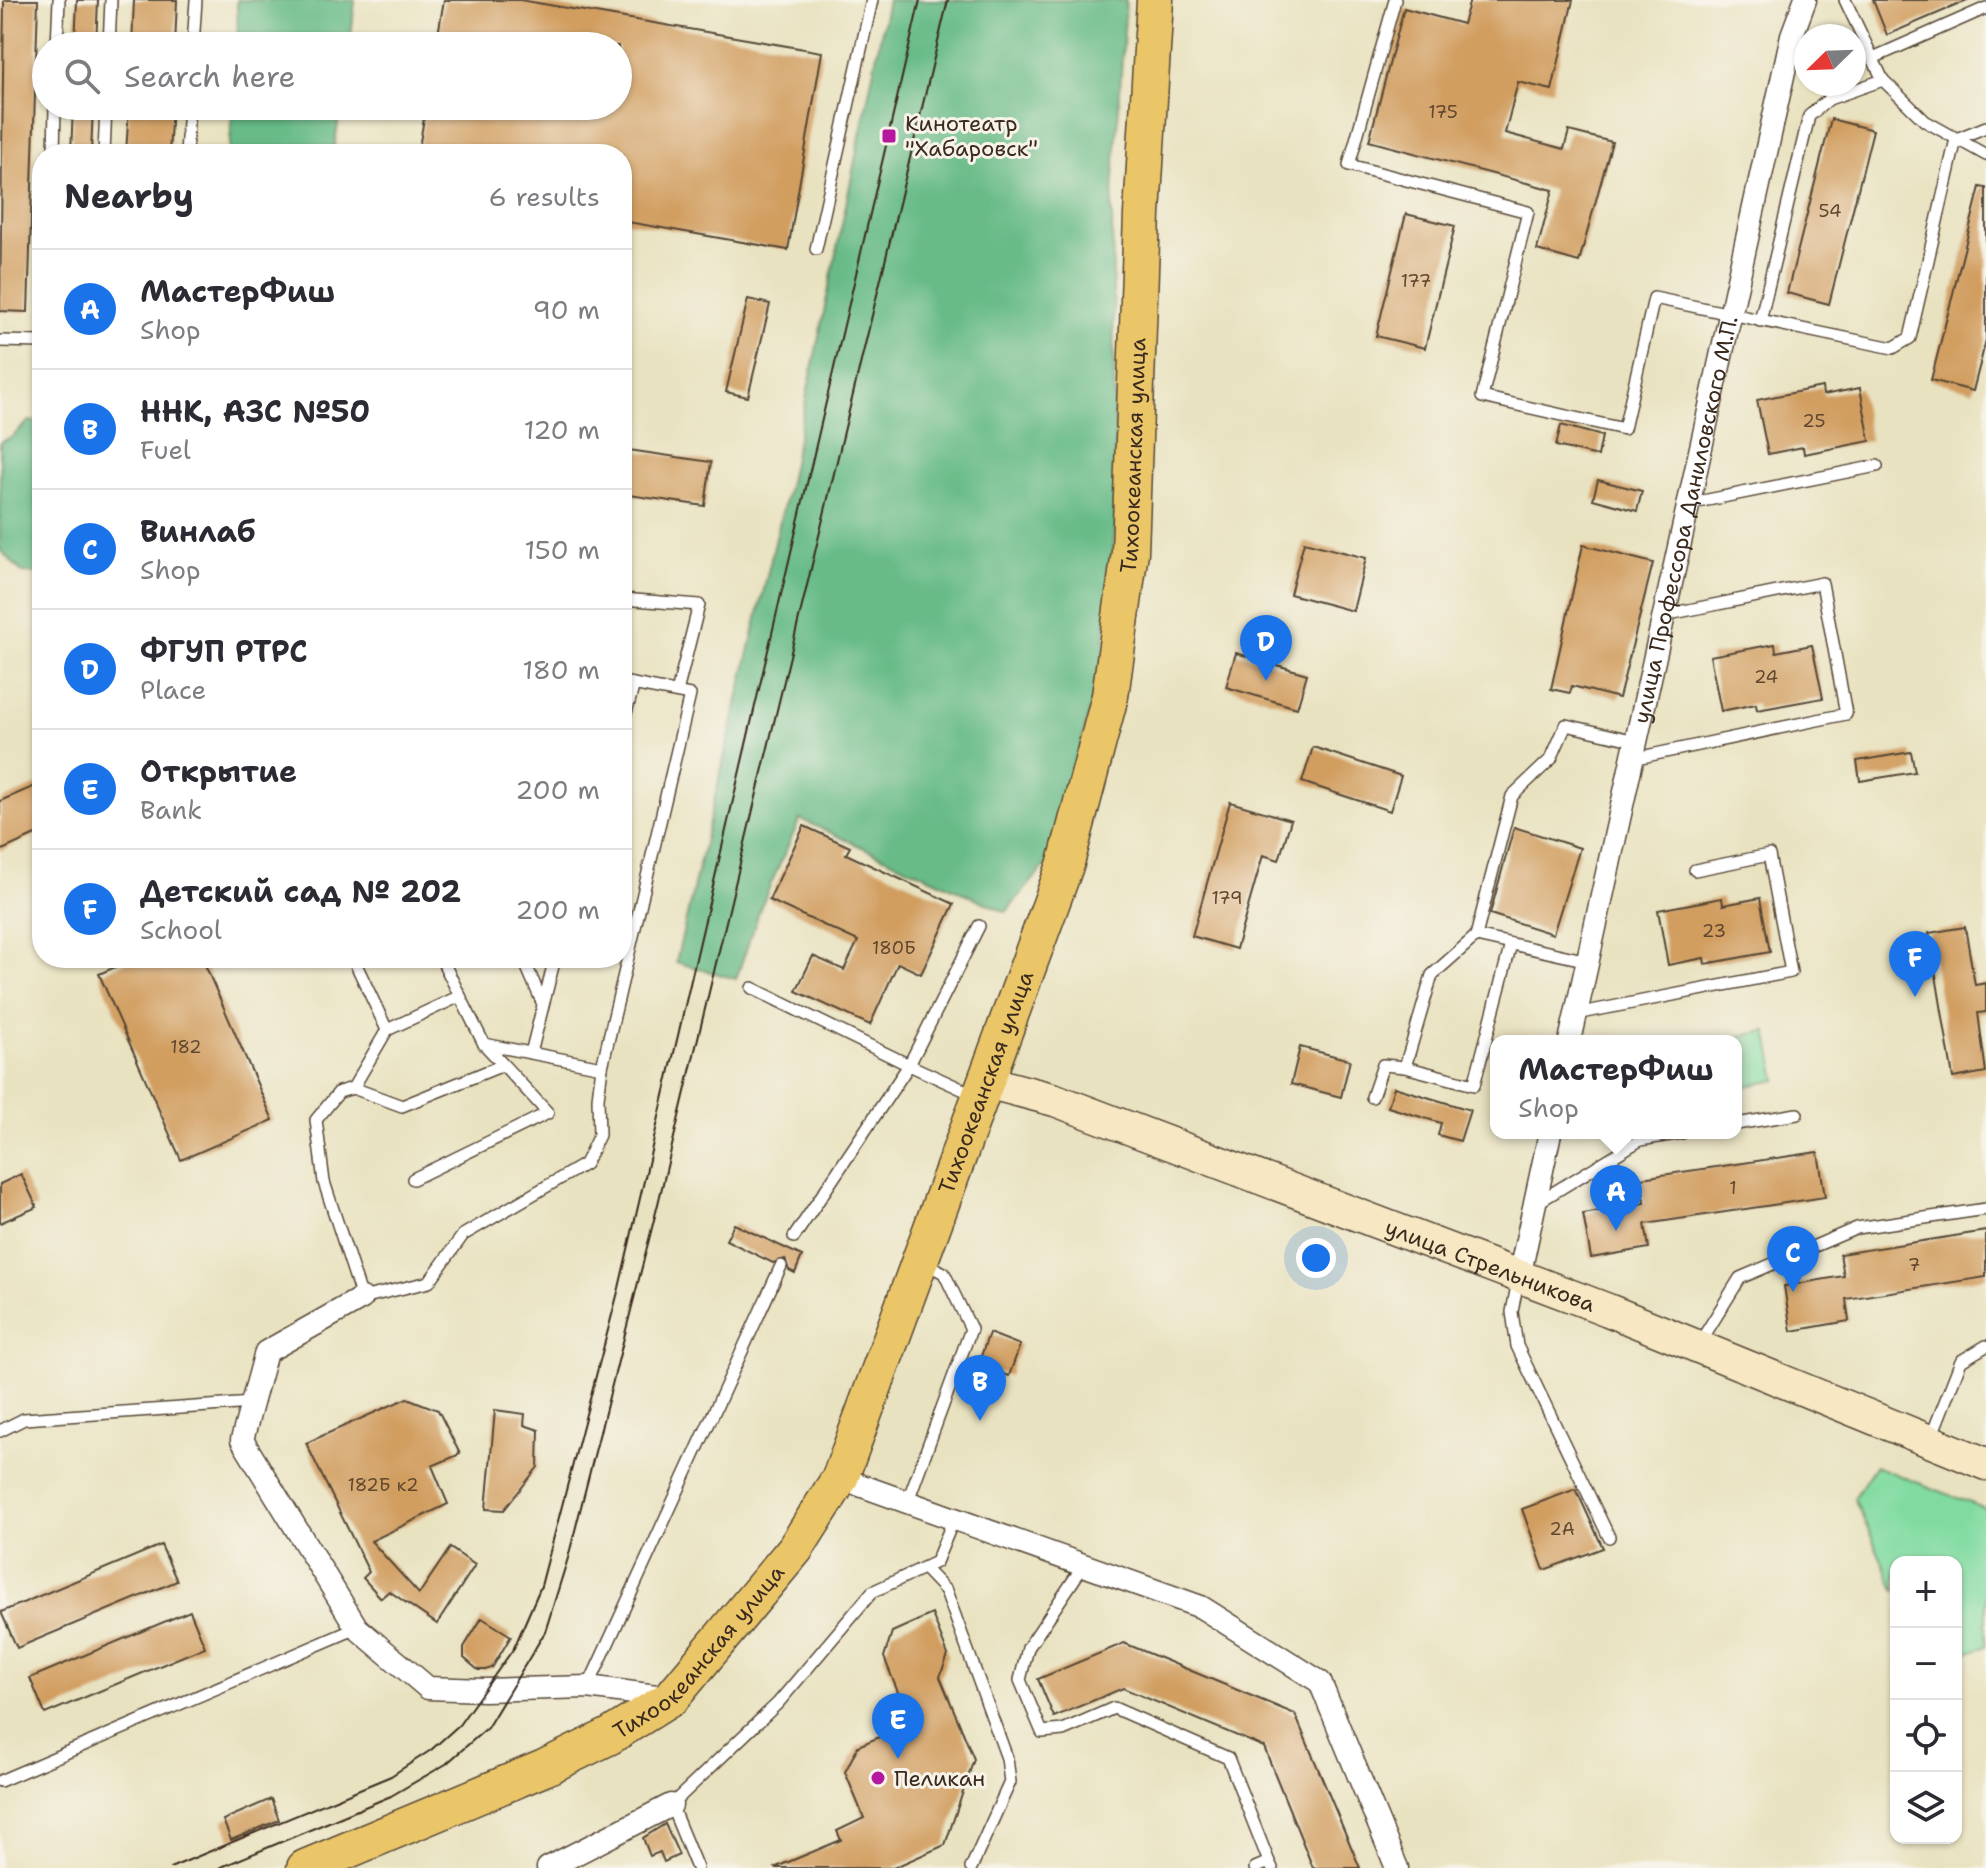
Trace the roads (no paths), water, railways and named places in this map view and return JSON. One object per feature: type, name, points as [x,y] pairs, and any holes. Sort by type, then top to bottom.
[{"type":"main road","name":"Тихоокеанская улица","points":[[305,1868],[544,1768],[610,1736],[671,1698],[795,1549],[840,1478],[922,1262],[1066,863],[1110,696],[1130,552],[1142,214],[1155,0]]},
{"type":"street","name":"улица Профессора Даниловского М.П.","points":[[1571,1035],[1728,315],[1792,35],[1805,0]]},
{"type":"street","name":"улица Стрельникова","points":[[984,1090],[1055,1100],[1697,1346],[1986,1464]]},
{"type":"street","points":[[1519,1277],[1549,1139]]},
{"type":"street","points":[[362,1298],[266,1352],[242,1440],[357,1628],[428,1688],[588,1687],[671,1698]]},
{"type":"street","points":[[840,1478],[953,1521],[1201,1607],[1320,1682],[1397,1868]]},
{"type":"street","points":[[548,1868],[671,1805]]},
{"type":"lane","points":[[58,32],[59,0]]},
{"type":"lane","points":[[110,32],[111,0]]},
{"type":"lane","points":[[194,32],[196,0]]},
{"type":"lane","points":[[816,249],[872,0]]},
{"type":"lane","points":[[1395,0],[1349,165],[1528,212],[1482,397],[1624,429],[1654,298],[1893,348],[1910,338],[1956,139]]},
{"type":"lane","points":[[1845,0],[1883,80],[1925,121],[1986,155]]},
{"type":"lane","points":[[1873,58],[1986,8]]},
{"type":"lane","points":[[1760,321],[1809,116],[1829,99],[1883,80]]},
{"type":"lane","points":[[54,144],[55,120]]},
{"type":"lane","points":[[104,144],[105,120]]},
{"type":"lane","points":[[187,144],[188,120]]},
{"type":"lane","points":[[1956,139],[1986,127]]},
{"type":"lane","points":[[0,341],[32,342]]},
{"type":"lane","points":[[1687,504],[1877,466]]},
{"type":"lane","points":[[1405,1067],[1432,975],[1476,936],[1512,796],[1551,759],[1566,725],[1634,750],[1846,714],[1822,583],[1663,615]]},
{"type":"lane","points":[[632,600],[699,605],[677,692]]},
{"type":"lane","points":[[632,684],[690,695],[632,940]]},
{"type":"lane","points":[[1576,1014],[1791,972],[1769,855],[1695,870]]},
{"type":"lane","points":[[794,1237],[909,1065],[979,926]]},
{"type":"lane","points":[[1476,936],[1588,961]]},
{"type":"lane","points":[[1372,1097],[1383,1065],[1405,1067],[1474,1085],[1511,944]]},
{"type":"lane","points":[[358,968],[387,1030]]},
{"type":"lane","points":[[413,1179],[548,1113],[484,1044],[446,968]]},
{"type":"lane","points":[[528,968],[543,1002]]},
{"type":"lane","points":[[531,1053],[552,968]]},
{"type":"lane","points":[[503,1065],[402,1106],[353,1088],[339,1092],[316,1120],[324,1182],[362,1298],[429,1282],[463,1235],[585,1164],[599,1135],[598,1098],[602,1067],[625,968]]},
{"type":"lane","points":[[752,988],[909,1065],[984,1090]]},
{"type":"lane","points":[[353,1088],[387,1030],[460,996]]},
{"type":"lane","points":[[484,1044],[602,1067]]},
{"type":"lane","points":[[1742,1123],[1797,1114]]},
{"type":"lane","points":[[1535,1204],[1646,1139]]},
{"type":"lane","points":[[1697,1346],[1740,1278],[1857,1228],[1986,1209]]},
{"type":"lane","points":[[907,1503],[971,1329],[944,1273],[922,1262]]},
{"type":"lane","points":[[588,1687],[781,1266]]},
{"type":"lane","points":[[1519,1277],[1512,1312],[1517,1346],[1609,1537]]},
{"type":"lane","points":[[1930,1441],[1961,1361],[1986,1346]]},
{"type":"lane","points":[[0,1431],[24,1419],[252,1403]]},
{"type":"lane","points":[[697,1868],[671,1805],[778,1703],[872,1592],[936,1562],[953,1521]]},
{"type":"lane","points":[[1083,1566],[1028,1648],[1020,1680],[1042,1732],[1063,1730],[1114,1708],[1228,1758],[1271,1865],[1255,1868]]},
{"type":"lane","points":[[924,1568],[946,1591],[1007,1758],[1010,1782],[971,1868]]},
{"type":"lane","points":[[0,1781],[357,1628]]},
{"type":"tram line","points":[[170,1868],[391,1776],[431,1750],[459,1725],[514,1648],[541,1586],[619,1288],[920,0]]},
{"type":"tram line","points":[[219,1868],[391,1796],[446,1764],[487,1728],[545,1632],[568,1558],[658,1204],[948,0]]},
{"type":"place","name":"Кинотеатр \"Хабаровск\"","points":[[889,136]]},
{"type":"place","name":"ФГУП РТРС","points":[[1266,681]]},
{"type":"place","name":"Детский сад № 202","points":[[1915,997]]},
{"type":"place","name":"МастерФиш","points":[[1616,1231]]},
{"type":"place","name":"Винлаб","points":[[1793,1292]]},
{"type":"place","name":"ННК, АЗС №50","points":[[980,1421]]},
{"type":"place","name":"Открытие","points":[[898,1759]]},
{"type":"place","name":"Пеликан","points":[[878,1778]]}]
